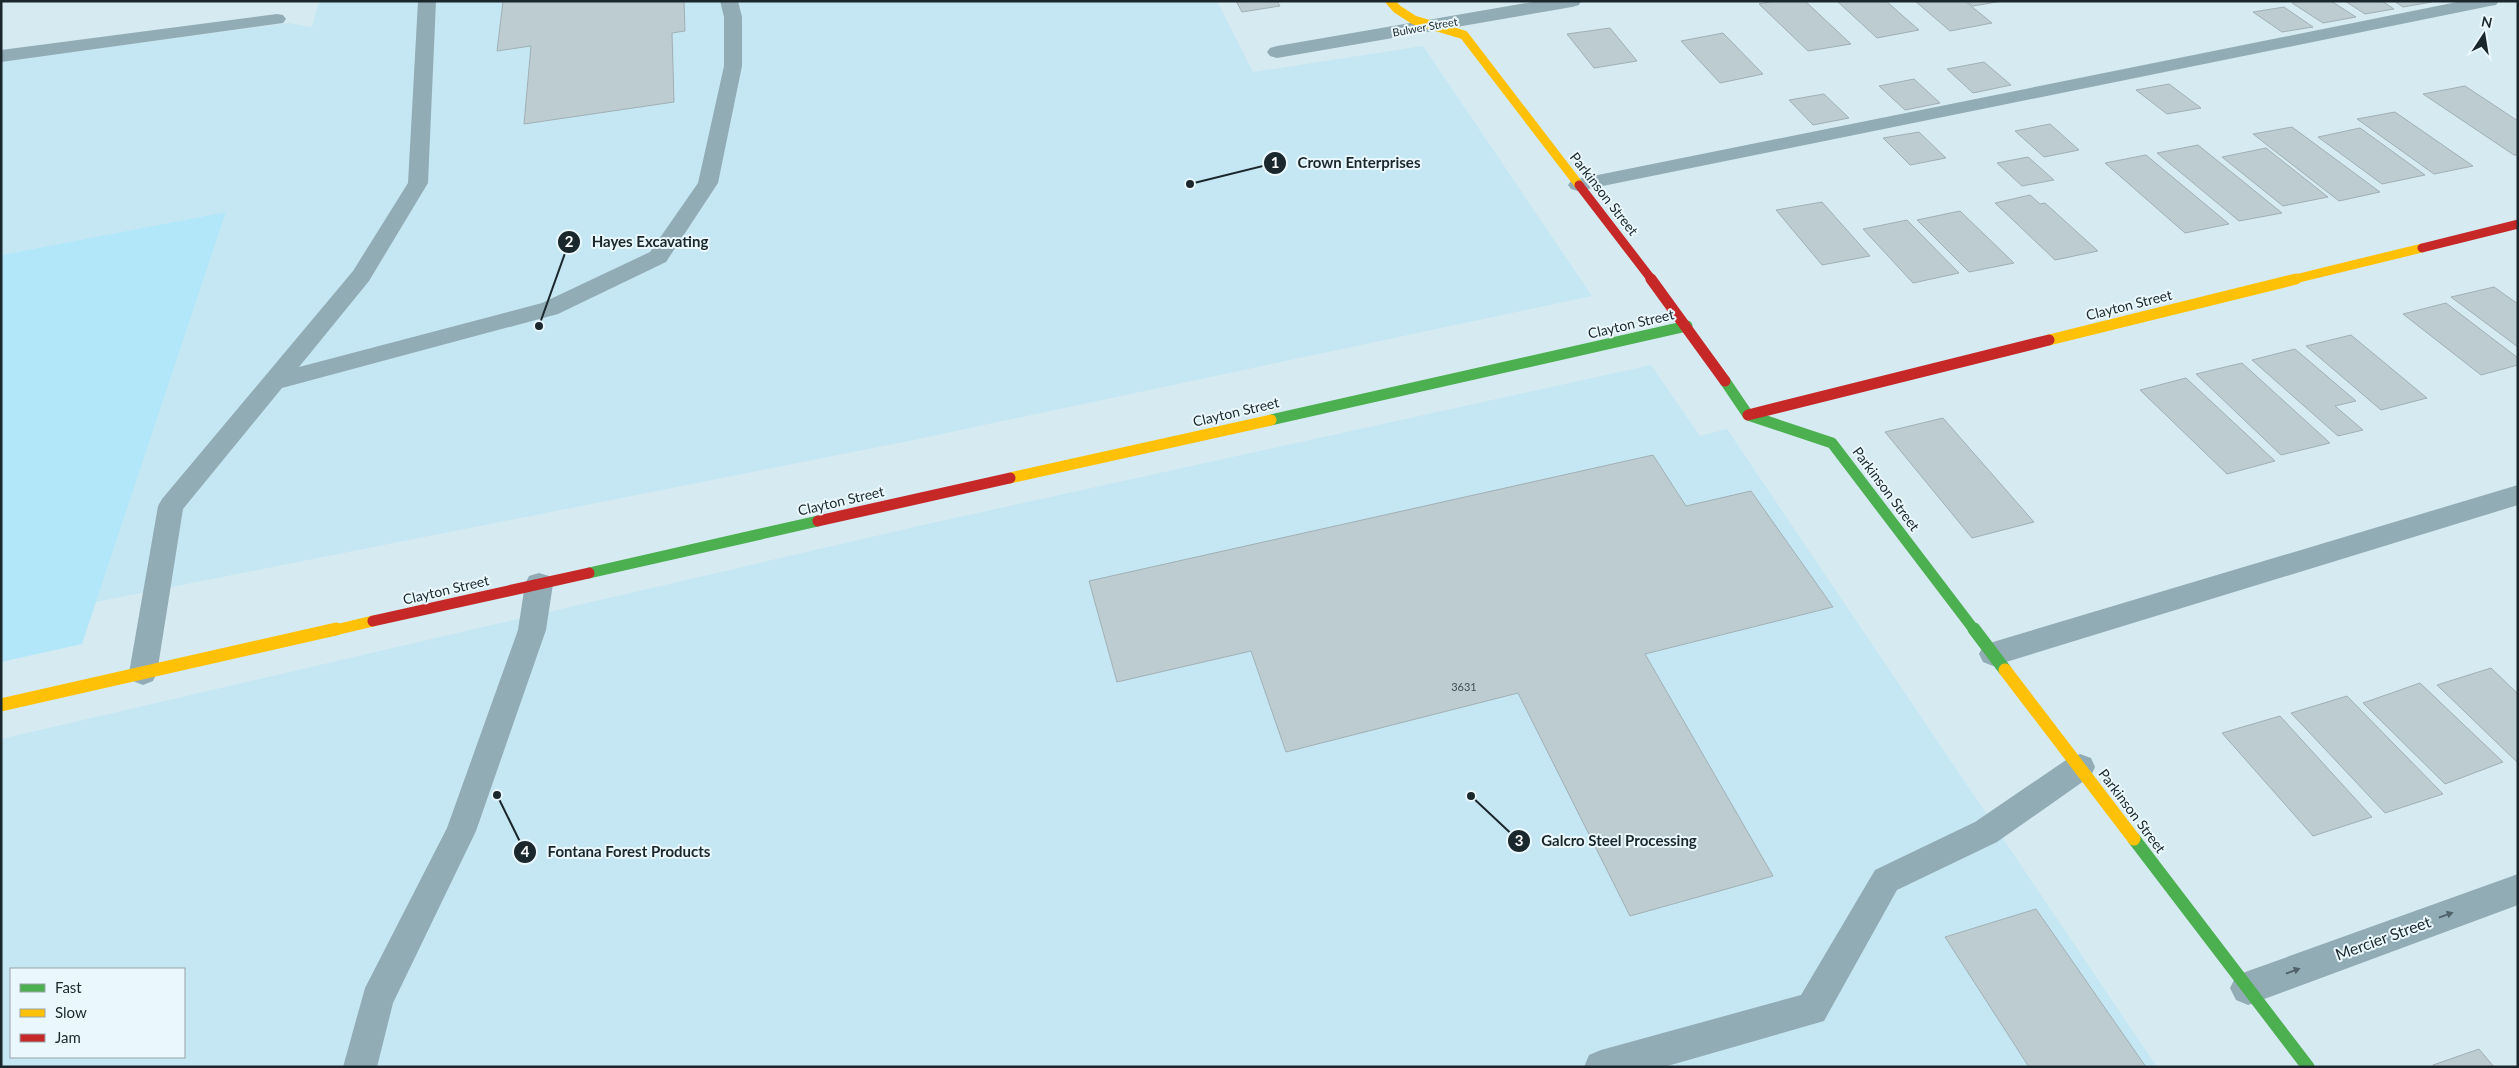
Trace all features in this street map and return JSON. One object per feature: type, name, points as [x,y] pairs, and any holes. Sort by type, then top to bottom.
[{"type":"street","name":"Parkinson Street","points":[[1390,1],[1398,13],[1428,26],[1464,36],[1687,326],[1748,414],[1832,444],[2308,1067]]},
{"type":"street","name":"Bulwer Street","points":[[1277,52],[1572,1]]},
{"type":"street","name":"Clayton Street","points":[[1748,414],[2518,224]]},
{"type":"street","name":"Clayton Street","points":[[1,705],[1687,326]]},
{"type":"street","name":"Mercier Street","points":[[2248,988],[2518,889]]},
{"type":"lane","points":[[143,673],[171,506],[361,276],[418,183],[427,1]]},
{"type":"lane","points":[[274,382],[550,309],[658,257],[708,183],[733,66],[734,17],[729,1]]},
{"type":"lane","points":[[1578,185],[2490,1]]},
{"type":"lane","points":[[1,56],[277,19]]},
{"type":"lane","points":[[1993,654],[2518,495]]},
{"type":"lane","points":[[360,1067],[377,1000],[461,831],[532,630],[539,584]]},
{"type":"lane","points":[[1601,1067],[1812,1009],[1886,880],[1986,832],[2080,767]]},
{"type":"shaded area","points":[[319,1],[1217,1],[1253,72],[1423,46],[1592,296],[909,441],[96,602],[226,212],[1,255],[1,61],[288,23],[312,27]]},
{"type":"shaded area","points":[[226,212],[82,644],[1,662],[1,255]]},
{"type":"shaded area","points":[[1651,365],[1700,436],[1727,429],[2157,1067],[1,1067],[1,739],[923,525]]},
{"type":"building","points":[[503,1],[684,1],[685,31],[672,33],[674,102],[524,124],[531,46],[497,51]]},
{"type":"building","points":[[1236,1],[1277,1],[1280,6],[1242,12]]},
{"type":"building","points":[[1774,1],[1805,1],[1851,44],[1808,51],[1759,4]]},
{"type":"building","points":[[1837,1],[1886,1],[1919,30],[1877,38]]},
{"type":"building","points":[[1915,1],[1965,1],[1992,23],[1950,31]]},
{"type":"building","points":[[1967,1],[2002,1],[1973,6]]},
{"type":"building","points":[[2301,1],[2331,1],[2356,17],[2323,23],[2292,3]]},
{"type":"building","points":[[2345,1],[2382,1],[2394,9],[2365,14]]},
{"type":"building","points":[[2394,1],[2431,1],[2432,2],[2403,7]]},
{"type":"building","points":[[2284,7],[2313,27],[2282,32],[2253,12]]},
{"type":"building","points":[[1610,28],[1637,61],[1594,68],[1567,34]]},
{"type":"building","points":[[1723,33],[1763,74],[1720,83],[1681,41]]},
{"type":"building","points":[[1984,62],[2011,85],[1973,93],[1947,69]]},
{"type":"building","points":[[1914,79],[1940,103],[1905,110],[1879,86]]},
{"type":"building","points":[[2169,84],[2201,108],[2167,114],[2136,90]]},
{"type":"building","points":[[2465,86],[2518,121],[2518,155],[2514,155],[2423,94]]},
{"type":"building","points":[[1824,94],[1849,118],[1813,125],[1789,100]]},
{"type":"building","points":[[2395,112],[2473,166],[2434,174],[2357,119]]},
{"type":"building","points":[[2050,124],[2079,150],[2044,157],[2015,131]]},
{"type":"building","points":[[2292,127],[2380,192],[2339,201],[2253,134]]},
{"type":"building","points":[[2360,128],[2425,175],[2382,184],[2318,137]]},
{"type":"building","points":[[1919,132],[1946,158],[1910,165],[1883,138]]},
{"type":"building","points":[[2198,145],[2282,213],[2239,221],[2157,153]]},
{"type":"building","points":[[2266,148],[2328,197],[2283,206],[2222,157]]},
{"type":"building","points":[[2146,155],[2229,224],[2185,233],[2105,163]]},
{"type":"building","points":[[2028,157],[2054,180],[2022,186],[1997,163]]},
{"type":"building","points":[[2030,195],[2040,204],[2045,203],[2098,251],[2055,260],[1995,203]]},
{"type":"building","points":[[1822,202],[1870,256],[1822,265],[1776,210]]},
{"type":"building","points":[[1960,211],[2014,263],[1969,272],[1917,220]]},
{"type":"building","points":[[1907,220],[1959,273],[1913,283],[1863,229]]},
{"type":"building","points":[[2494,287],[2518,304],[2518,347],[2451,297]]},
{"type":"building","points":[[2446,303],[2518,358],[2518,365],[2481,375],[2403,314]]},
{"type":"building","points":[[2351,335],[2427,398],[2381,410],[2306,346]]},
{"type":"building","points":[[2295,349],[2356,401],[2335,406],[2363,430],[2338,436],[2252,360]]},
{"type":"building","points":[[2242,363],[2330,443],[2281,455],[2196,374]]},
{"type":"building","points":[[2186,378],[2275,461],[2227,474],[2140,390]]},
{"type":"building","points":[[1943,418],[2034,522],[1972,538],[1885,432]]},
{"type":"building","points":[[1653,455],[1686,506],[1751,491],[1833,607],[1645,654],[1773,876],[1630,916],[1518,693],[1286,752],[1251,651],[1117,682],[1089,581]]},
{"type":"building","points":[[2491,668],[2518,694],[2518,763],[2437,685]]},
{"type":"building","points":[[2420,683],[2503,762],[2445,784],[2363,703]]},
{"type":"building","points":[[2347,696],[2443,794],[2385,813],[2291,713]]},
{"type":"building","points":[[2280,716],[2372,817],[2313,836],[2222,733]]},
{"type":"building","points":[[2036,909],[2146,1067],[2029,1067],[1945,937]]},
{"type":"building","points":[[2479,1049],[2494,1067],[2434,1067],[2433,1065]]},
{"type":"traffic: fast","points":[[1271,420],[1687,326]]},
{"type":"traffic: fast","points":[[1725,381],[1748,415],[1832,443],[2005,670]]},
{"type":"traffic: fast","points":[[589,573],[818,521]]},
{"type":"traffic: fast","points":[[2134,839],[2308,1067]]},
{"type":"traffic: slow","points":[[1390,1],[1397,9],[1414,20],[1464,35],[1579,185]]},
{"type":"traffic: slow","points":[[2049,340],[2422,248]]},
{"type":"traffic: slow","points":[[1010,478],[1271,420]]},
{"type":"traffic: slow","points":[[1,705],[373,621]]},
{"type":"traffic: slow","points":[[2005,670],[2134,839]]},
{"type":"traffic: jam","points":[[1579,185],[1687,326],[1725,381]]},
{"type":"traffic: jam","points":[[2422,248],[2518,224]]},
{"type":"traffic: jam","points":[[1748,415],[2049,340]]},
{"type":"traffic: jam","points":[[818,521],[1010,478]]},
{"type":"traffic: jam","points":[[373,621],[589,573]]},
{"type":"place","name":"Crown Enterprises","points":[[1190,184]]},
{"type":"place","name":"Hayes Excavating","points":[[539,326]]},
{"type":"place","name":"Fontana Forest Products","points":[[497,795]]},
{"type":"place","name":"Galcro Steel Processing","points":[[1471,796]]}]
